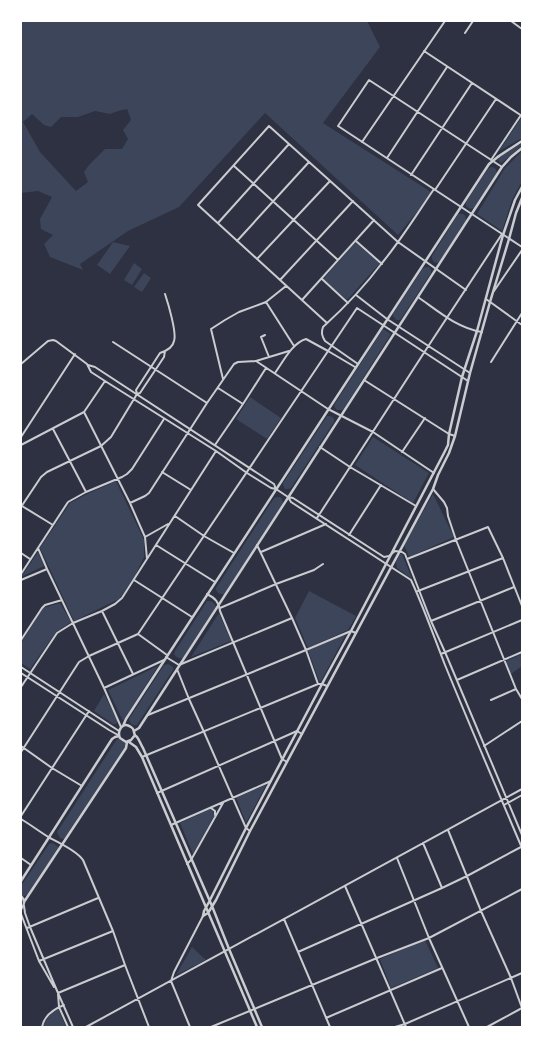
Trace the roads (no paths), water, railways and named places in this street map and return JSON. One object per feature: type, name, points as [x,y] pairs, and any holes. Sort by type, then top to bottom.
[{"type":"street","points":[[362,142],[445,21]]},
{"type":"street","points":[[465,33],[473,21]]},
{"type":"street","points":[[512,21],[522,29]]},
{"type":"street","points":[[21,881],[112,739],[118,735],[119,730],[192,617],[521,115],[424,51]]},
{"type":"street","points":[[387,158],[447,67]]},
{"type":"street","points":[[492,294],[522,249],[510,239],[338,126],[369,80],[502,167]]},
{"type":"street","points":[[411,175],[472,83]]},
{"type":"street","points":[[358,364],[325,341],[322,337],[323,327],[356,295],[382,264],[435,190],[496,99]]},
{"type":"street","points":[[328,323],[198,205],[269,126],[398,242],[466,290]]},
{"type":"street","points":[[492,160],[522,141]]},
{"type":"street","points":[[218,223],[289,144]]},
{"type":"street","points":[[21,909],[126,748],[128,742],[132,740],[134,733],[177,669],[471,214],[502,167],[522,148]]},
{"type":"street","points":[[237,241],[309,162]]},
{"type":"street","points":[[234,166],[338,260]]},
{"type":"street","points":[[257,259],[331,181]]},
{"type":"street","points":[[190,1027],[171,981],[174,972],[246,828],[448,445],[449,434],[464,369],[477,331],[503,235],[515,200],[522,187]]},
{"type":"street","points":[[203,916],[208,913],[212,906],[250,831],[433,489],[449,453],[455,436],[468,380],[492,294],[522,198]]},
{"type":"street","points":[[280,280],[352,201]]},
{"type":"street","points":[[302,300],[374,220]]},
{"type":"street","points":[[317,518],[428,345],[503,235]]},
{"type":"street","points":[[356,240],[382,264]]},
{"type":"street","points":[[322,279],[348,303]]},
{"type":"street","points":[[223,380],[211,329],[239,312],[266,302],[286,286]]},
{"type":"street","points":[[53,525],[21,506],[41,477],[47,472],[101,446],[111,437],[134,400],[137,394],[136,390],[160,353],[166,351],[173,344],[175,339],[171,315],[165,294]]},
{"type":"street","points":[[356,295],[387,319],[470,373]]},
{"type":"street","points":[[418,297],[457,324],[482,332]]},
{"type":"street","points":[[486,298],[522,324]]},
{"type":"street","points":[[266,302],[294,346]]},
{"type":"street","points":[[21,752],[22,747],[60,693],[79,662],[88,656],[138,634],[357,308],[468,380]]},
{"type":"street","points":[[491,362],[522,313]]},
{"type":"street","points":[[265,335],[261,337],[269,357]]},
{"type":"street","points":[[275,373],[294,346],[306,339],[355,368]]},
{"type":"street","points":[[21,364],[48,341],[56,341],[87,364],[95,367],[274,484],[276,489]]},
{"type":"street","points":[[113,342],[207,403]]},
{"type":"street","points":[[137,394],[140,393],[164,357],[166,351]]},
{"type":"street","points":[[130,503],[145,496],[149,492],[234,364],[238,362],[256,361],[291,351]]},
{"type":"street","points":[[21,437],[75,354]]},
{"type":"street","points":[[256,361],[328,409],[373,432],[434,473]]},
{"type":"street","points":[[87,364],[91,372],[134,400],[188,433],[247,473],[271,488],[293,498],[384,557],[389,556],[395,551],[399,550]]},
{"type":"street","points":[[215,445],[266,367]]},
{"type":"street","points":[[364,380],[449,434],[455,436]]},
{"type":"street","points":[[21,445],[84,412],[105,381]]},
{"type":"street","points":[[218,388],[243,404]]},
{"type":"street","points":[[84,412],[130,503],[145,537],[147,559]]},
{"type":"street","points":[[402,452],[424,418]]},
{"type":"street","points":[[21,574],[68,502],[86,492],[118,480],[132,469],[164,419]]},
{"type":"street","points":[[53,429],[86,492]]},
{"type":"street","points":[[320,447],[416,507]]},
{"type":"street","points":[[21,687],[57,633],[73,623],[102,611],[119,601],[216,452]]},
{"type":"street","points":[[162,472],[191,490]]},
{"type":"street","points":[[347,538],[381,485]]},
{"type":"street","points":[[433,489],[447,508],[448,516],[468,572],[516,689],[522,699]]},
{"type":"street","points":[[288,497],[291,502],[411,580],[418,591],[445,652],[522,835]]},
{"type":"street","points":[[175,516],[204,536],[234,553]]},
{"type":"street","points":[[145,537],[170,523]]},
{"type":"street","points":[[261,552],[326,524]]},
{"type":"street","points":[[407,558],[488,527],[503,558],[522,606]]},
{"type":"street","points":[[156,544],[215,582]]},
{"type":"street","points":[[257,545],[292,618],[306,650],[318,684]]},
{"type":"street","points":[[38,548],[46,569],[122,727]]},
{"type":"street","points":[[298,952],[442,888],[522,847],[441,654],[407,558],[405,554],[399,550]]},
{"type":"street","points":[[21,553],[30,559]]},
{"type":"street","points":[[418,591],[503,558]]},
{"type":"street","points":[[220,608],[317,568],[323,564]]},
{"type":"street","points":[[21,580],[46,569]]},
{"type":"street","points":[[134,580],[192,617]]},
{"type":"street","points":[[431,621],[514,587]]},
{"type":"street","points":[[207,594],[216,599],[219,604],[233,642],[248,674],[282,759],[287,762]]},
{"type":"street","points":[[21,640],[45,605],[62,600]]},
{"type":"street","points":[[102,611],[133,674]]},
{"type":"street","points":[[179,665],[292,618]]},
{"type":"street","points":[[441,654],[522,620]]},
{"type":"street","points":[[146,716],[351,631],[356,633]]},
{"type":"street","points":[[138,634],[166,657],[179,665]]},
{"type":"street","points":[[457,680],[522,652]]},
{"type":"street","points":[[104,688],[166,657]]},
{"type":"street","points":[[21,667],[119,730]]},
{"type":"street","points":[[177,669],[232,798],[246,828],[250,831]]},
{"type":"street","points":[[21,673],[118,735],[122,740],[136,747],[142,757],[257,1027]]},
{"type":"street","points":[[142,757],[318,684],[327,686]]},
{"type":"street","points":[[491,700],[516,689]]},
{"type":"street","points":[[89,711],[21,818],[81,857],[113,931],[149,1027]]},
{"type":"street","points":[[484,746],[522,721]]},
{"type":"street","points":[[122,727],[126,725],[130,726],[147,755],[262,1027]]},
{"type":"street","points":[[297,731],[302,734]]},
{"type":"street","points":[[157,793],[297,731]]},
{"type":"street","points":[[22,747],[52,768],[82,786]]},
{"type":"street","points":[[171,825],[271,781]]},
{"type":"street","points":[[86,1027],[522,789]]},
{"type":"street","points":[[504,805],[522,796]]},
{"type":"street","points":[[187,864],[191,860],[223,802]]},
{"type":"street","points":[[210,808],[215,811],[215,817]]},
{"type":"street","points":[[448,830],[481,911],[511,978],[522,1008],[487,1027]]},
{"type":"street","points":[[423,843],[442,888]]},
{"type":"street","points":[[21,858],[31,865]]},
{"type":"street","points":[[396,858],[429,938],[469,1027]]},
{"type":"street","points":[[345,886],[406,1026]]},
{"type":"street","points":[[211,1027],[429,938],[522,889]]},
{"type":"street","points":[[21,896],[30,927],[73,1027]]},
{"type":"street","points":[[26,928],[98,898]]},
{"type":"street","points":[[21,914],[39,961],[58,993],[59,1007],[68,1027]]},
{"type":"street","points":[[284,919],[330,1027]]},
{"type":"street","points":[[39,961],[113,931]]},
{"type":"street","points":[[58,993],[125,965]]},
{"type":"street","points":[[326,1018],[442,968]]},
{"type":"street","points":[[403,1027],[522,973]]},
{"type":"street","points":[[42,1027],[42,1024],[49,1014],[64,1005]]},
{"type":"street","points":[[395,1027],[406,1026]]}]
